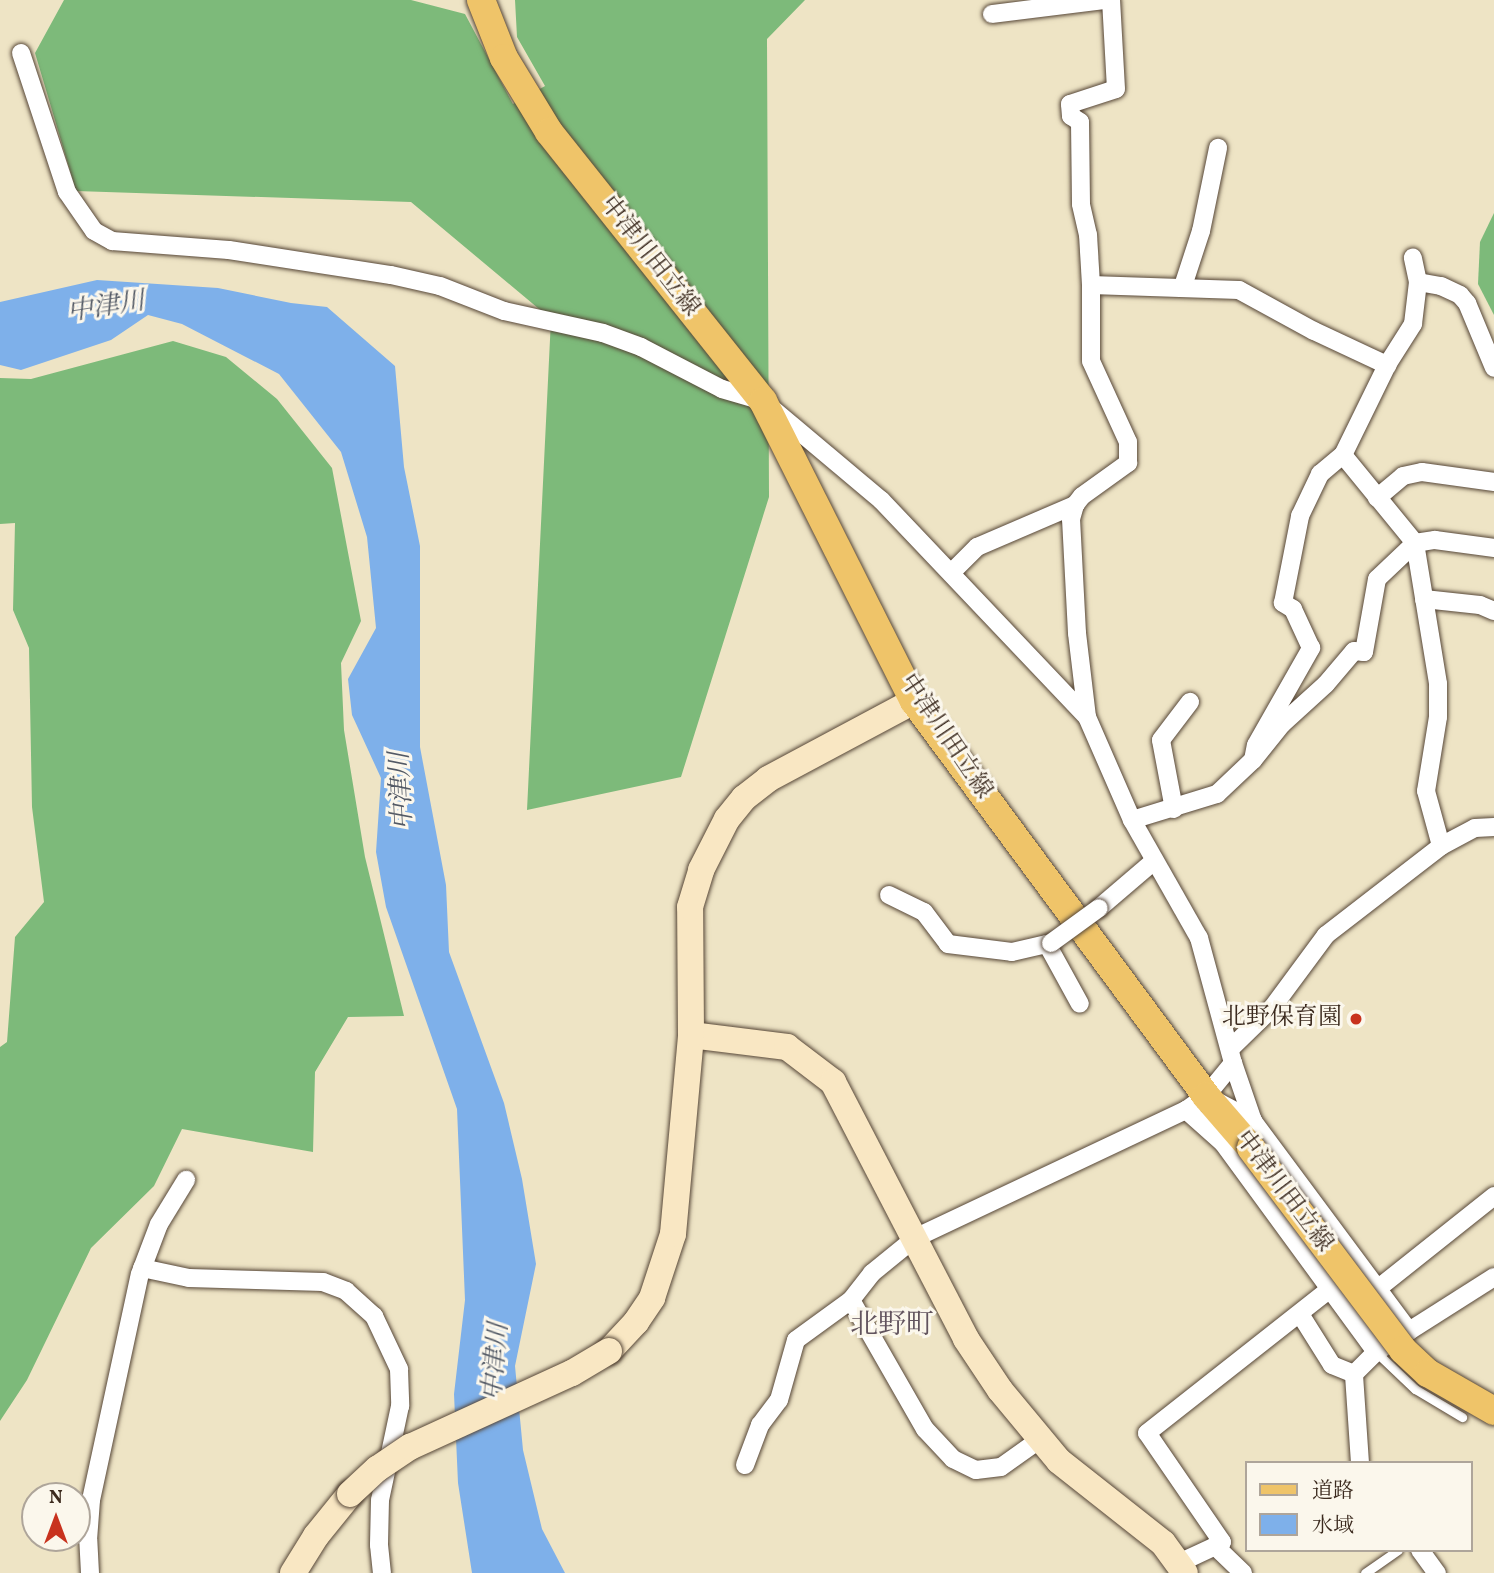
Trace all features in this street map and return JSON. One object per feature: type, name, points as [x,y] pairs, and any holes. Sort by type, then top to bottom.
[{"type":"main road","name":"中津川田立線","points":[[481,0],[504,58],[550,132],[762,401],[914,701],[1196,1103],[1252,1134],[1403,1350],[1428,1373],[1494,1411]]},
{"type":"street","points":[[992,14],[1105,0]]},
{"type":"street","points":[[1111,0],[1116,89],[1070,104],[1071,116],[1080,122],[1081,204],[1088,234],[1091,285],[1091,361],[1128,442],[1128,463],[1082,496],[1075,505],[1071,519],[1077,634],[1087,718],[1132,820],[1199,938],[1252,1134],[1409,1331]]},
{"type":"street","points":[[21,53],[67,192],[94,231],[112,241],[229,250],[391,275],[440,286],[504,311],[616,338],[641,347],[722,389],[762,401],[850,471],[951,573],[1087,718]]},
{"type":"street","points":[[1183,286],[1201,231],[1217,148]]},
{"type":"street","points":[[1254,760],[1256,745],[1311,648],[1293,609],[1283,603],[1300,516],[1320,474],[1343,455],[1387,365],[1413,324],[1418,282],[1413,258]]},
{"type":"street","points":[[1418,282],[1441,286],[1460,295],[1467,303],[1494,368]]},
{"type":"street","points":[[1091,285],[1183,286],[1239,290],[1314,331],[1387,365]]},
{"type":"street","points":[[1343,455],[1415,543],[1438,684],[1438,706],[1426,791],[1441,846]]},
{"type":"street","points":[[1377,498],[1404,476],[1422,472],[1494,482]]},
{"type":"street","points":[[951,573],[977,547],[1075,505]]},
{"type":"street","points":[[1132,820],[1217,794],[1254,760],[1283,724],[1326,684],[1354,652],[1364,652],[1377,579],[1415,543],[1435,541],[1494,548]]},
{"type":"street","points":[[1424,599],[1480,605],[1494,611]]},
{"type":"street","points":[[300,1570],[316,1536],[350,1494],[377,1469],[410,1447],[572,1373],[609,1351],[636,1322],[652,1298],[673,1234],[691,1035],[690,907],[701,870],[727,819],[744,798],[768,779],[914,701]]},
{"type":"street","points":[[1174,809],[1161,740],[1190,702]]},
{"type":"street","points":[[746,1465],[760,1424],[779,1400],[796,1340],[852,1300],[872,1273],[915,1237],[1196,1103],[1272,1009],[1326,935],[1441,846],[1475,828],[1494,827]]},
{"type":"street","points":[[888,895],[924,912],[948,944],[1013,952],[1049,943],[1099,908],[1154,860]]},
{"type":"street","points":[[1049,943],[1080,1004]]},
{"type":"street","points":[[691,1035],[787,1047],[833,1082],[966,1339],[1038,1440],[1059,1461],[1143,1526],[1182,1568],[1222,1542],[1147,1433],[1330,1289]]},
{"type":"street","points":[[1196,1103],[1377,1352]]},
{"type":"street","points":[[90,1573],[88,1540],[102,1440],[142,1268],[159,1224],[186,1180]]},
{"type":"street","points":[[1376,1290],[1494,1196]]},
{"type":"street","points":[[142,1268],[189,1278],[323,1282],[346,1291],[364,1303],[374,1316],[398,1365],[400,1381],[400,1406],[380,1500],[379,1545],[382,1573]]},
{"type":"street","points":[[1354,1374],[1377,1352],[1494,1278]]},
{"type":"street","points":[[852,1300],[925,1429],[953,1459],[976,1470],[1001,1467],[1038,1440]]},
{"type":"street","points":[[1300,1314],[1332,1365],[1354,1374]]},
{"type":"street","points":[[1354,1374],[1360,1461]]},
{"type":"street","points":[[1215,1546],[1243,1573]]},
{"type":"street","points":[[1421,1552],[1437,1573]]},
{"type":"lane","points":[[1377,1352],[1415,1389],[1462,1417]]},
{"type":"lane","points":[[1365,1573],[1395,1552]]},
{"type":"green space","points":[[64,0],[411,0],[465,14],[513,104],[545,86],[517,37],[515,0],[805,0],[767,39],[769,497],[681,777],[527,810],[551,319],[411,202],[76,191],[35,53]]},
{"type":"green space","points":[[1494,213],[1494,315],[1478,284],[1480,242]]},
{"type":"green space","points":[[173,341],[226,357],[277,399],[332,468],[361,621],[341,663],[344,730],[365,857],[404,1016],[348,1017],[315,1072],[313,1152],[182,1129],[154,1186],[91,1248],[27,1380],[0,1421],[0,1047],[7,1042],[15,937],[44,902],[32,807],[29,648],[13,610],[15,523],[0,524],[0,378],[31,379]]},
{"type":"water","name":"中津川","points":[[97,280],[218,288],[291,303],[327,307],[395,366],[404,467],[420,546],[420,747],[446,885],[449,952],[504,1103],[522,1179],[536,1264],[515,1366],[523,1450],[542,1529],[565,1573],[472,1573],[458,1483],[454,1394],[465,1300],[457,1109],[386,907],[376,852],[381,778],[352,715],[348,679],[376,628],[367,537],[341,452],[279,374],[182,324],[148,315],[111,340],[21,370],[0,365],[0,302]]},
{"type":"place","name":"北野保育園","points":[[1356,1019]]},
{"type":"district","name":"北野町","points":[[892,1326]]}]
